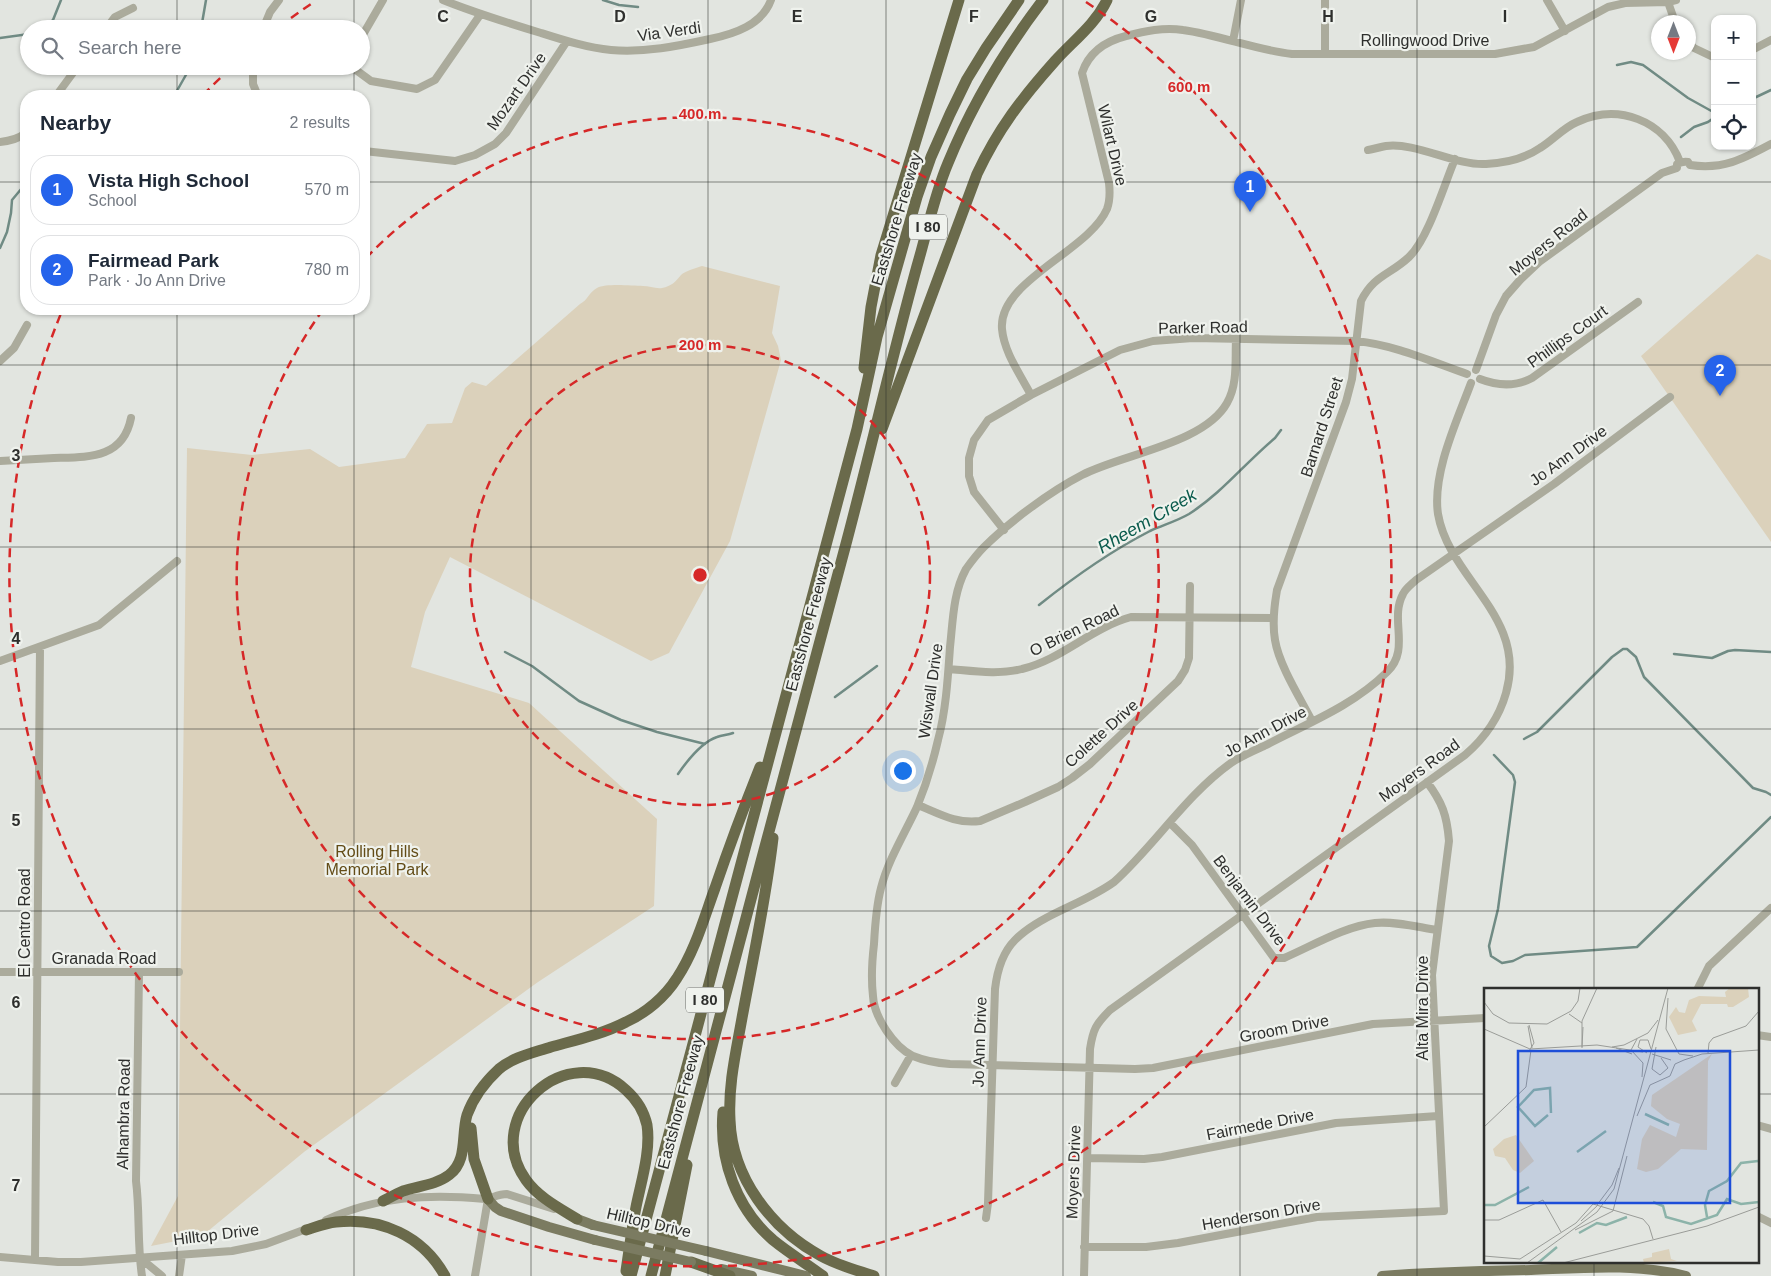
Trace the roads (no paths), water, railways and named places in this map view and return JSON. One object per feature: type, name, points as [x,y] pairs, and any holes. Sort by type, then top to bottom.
[{"type":"highway","points":[[857,430],[871,307],[881,255],[959,0]]},
{"type":"highway","name":"Eastshore Freeway","points":[[631,1276],[857,430],[877,337],[914,206],[931,156],[967,80],[986,48],[1019,0]]},
{"type":"highway","name":"Eastshore Freeway","points":[[651,1276],[864,476],[897,339],[947,165],[984,88],[1024,25],[1043,0]]},
{"type":"highway","points":[[864,476],[977,174],[988,150],[1006,120],[1024,96],[1087,29],[1101,12],[1107,0]]},
{"type":"highway","points":[[383,1201],[449,1176],[455,1170],[462,1156],[464,1128],[470,1107],[475,1097],[499,1069],[520,1057],[611,1029],[628,1021],[650,1007],[669,989],[683,969],[693,948],[741,814],[778,724]]},
{"type":"highway","points":[[779,796],[768,877],[734,1062],[724,1106],[722,1134],[726,1161],[734,1188],[750,1214],[760,1227],[786,1250],[823,1276]]},
{"type":"highway","points":[[734,1062],[730,1106],[732,1139],[741,1170],[754,1194],[782,1228],[808,1248],[837,1263],[874,1276]]},
{"type":"highway","points":[[665,1276],[705,1072]]},
{"type":"highway","points":[[577,1219],[545,1198],[526,1180],[516,1159],[514,1134],[522,1108],[541,1086],[550,1080],[562,1076],[586,1074],[612,1080],[623,1087],[638,1104],[646,1124],[646,1153],[625,1276]]},
{"type":"highway","points":[[486,1084],[474,1109],[471,1138],[476,1169],[488,1199]]},
{"type":"highway","points":[[306,1230],[334,1222],[347,1221],[382,1225],[405,1234],[420,1245],[434,1258],[445,1276]]},
{"type":"highway","points":[[691,1262],[730,1276]]},
{"type":"main road","name":"Hilltop Drive","points":[[488,1199],[495,1207],[502,1211],[549,1227],[595,1240],[752,1276]]},
{"type":"main road","name":"Hilltop Drive","points":[[577,1219],[593,1225],[806,1276]]},
{"type":"main road","points":[[1620,1268],[1629,1264]]},
{"type":"main road","points":[[1382,1276],[1620,1268],[1645,1274],[1658,1269],[1682,1276]]},
{"type":"street","points":[[267,20],[279,0]]},
{"type":"street","points":[[370,22],[383,0]]},
{"type":"street","name":"Via Verdi","points":[[443,0],[480,15],[567,41],[611,50],[656,49],[730,34],[749,26],[768,10],[771,0]]},
{"type":"street","points":[[1233,41],[1241,0]]},
{"type":"street","points":[[1325,0],[1325,53]]},
{"type":"street","points":[[1547,0],[1565,31]]},
{"type":"street","points":[[1672,1],[1674,15]]},
{"type":"street","name":"Rollingwood Drive","points":[[1166,29],[1183,30],[1276,52],[1495,54],[1534,47],[1608,7],[1625,2],[1672,1]]},
{"type":"street","points":[[113,20],[133,8]]},
{"type":"street","points":[[363,75],[371,81],[417,89],[435,80],[480,15]]},
{"type":"street","name":"Wilart Drive","points":[[1031,395],[1005,344],[1002,327],[1004,312],[1017,292],[1093,229],[1107,209],[1110,196],[1110,183],[1083,80],[1082,73],[1084,67],[1101,45],[1113,39],[1145,31],[1166,29]]},
{"type":"street","points":[[1756,48],[1771,40]]},
{"type":"street","name":"Mozart Drive","points":[[370,152],[427,159],[455,160],[475,155],[494,144],[506,133],[567,41]]},
{"type":"street","points":[[1696,49],[1711,56]]},
{"type":"street","points":[[60,90],[71,75]]},
{"type":"street","points":[[253,75],[256,90]]},
{"type":"street","points":[[1368,150],[1387,146],[1406,148],[1480,165],[1500,164],[1520,158],[1540,148],[1576,122],[1607,114],[1619,114],[1640,119],[1654,127],[1674,147],[1679,165],[1688,162],[1690,165],[1715,166],[1732,163],[1771,144]]},
{"type":"street","points":[[0,142],[10,142],[20,136]]},
{"type":"street","name":"Barnard Street","points":[[1312,721],[1275,642],[1273,618],[1277,590],[1346,402],[1352,380],[1361,301],[1366,290],[1375,281],[1409,258],[1422,240],[1455,159]]},
{"type":"street","name":"Moyers Road","points":[[1476,370],[1496,316],[1506,296],[1520,280],[1539,262],[1662,173],[1679,165]]},
{"type":"street","name":"Phillips Court","points":[[1480,379],[1501,385],[1523,383],[1638,302]]},
{"type":"street","points":[[0,361],[14,348],[27,325]]},
{"type":"street","name":"Parker Road","points":[[1004,530],[974,492],[969,476],[969,458],[974,440],[988,420],[1031,395],[1120,350],[1153,341],[1193,338],[1356,341],[1397,348],[1467,374]]},
{"type":"street","name":"Wiswall Drive","points":[[1089,1068],[950,1064],[930,1062],[911,1055],[886,1032],[872,998],[876,917],[881,887],[918,804],[930,771],[939,737],[949,669],[954,604],[967,568],[984,548],[1004,530],[1054,491],[1084,474],[1194,433],[1211,423],[1227,403],[1234,386],[1236,339]]},
{"type":"street","points":[[1476,370],[1479,372],[1480,379],[1475,383],[1471,383],[1467,378],[1467,374],[1469,371],[1476,370]]},
{"type":"street","name":"Moyers Road","points":[[1089,1068],[1091,1041],[1098,1022],[1110,1010],[1466,754],[1488,733],[1500,712],[1509,680],[1507,645],[1496,617],[1454,554],[1441,525],[1437,500],[1437,487],[1442,464],[1471,383]]},
{"type":"street","name":"Jo Ann Drive","points":[[986,1218],[995,989],[997,973],[1003,958],[1014,941],[1040,923],[1102,892],[1114,882],[1210,780],[1232,762],[1345,704],[1377,682],[1390,671],[1397,658],[1400,645],[1397,616],[1399,603],[1404,592],[1416,580],[1554,484],[1670,397]]},
{"type":"street","points":[[0,461],[96,456],[115,446],[126,432],[131,418]]},
{"type":"street","points":[[0,661],[99,624],[177,561]]},
{"type":"street","name":"Colette Drive","points":[[918,804],[954,821],[967,823],[980,821],[1058,787],[1090,764],[1178,681],[1185,670],[1189,658],[1190,586]]},
{"type":"street","name":"O Brien Road","points":[[949,669],[1007,672],[1024,669],[1047,660],[1098,629],[1130,617],[1273,618]]},
{"type":"street","name":"El Centro Road","points":[[35,1259],[40,647]]},
{"type":"street","name":"Alta Mira Drive","points":[[1427,782],[1443,806],[1448,822],[1450,841],[1432,975],[1444,1211]]},
{"type":"street","name":"Benjamin Drive","points":[[1170,823],[1192,845],[1244,914],[1274,958],[1284,958],[1352,928],[1364,925],[1377,923],[1401,924],[1437,930]]},
{"type":"street","points":[[1698,988],[1709,966],[1771,908]]},
{"type":"street","name":"Granada Road","points":[[0,972],[179,972]]},
{"type":"street","name":"Alhambra Road","points":[[139,972],[136,1180],[139,1257],[142,1276]]},
{"type":"street","name":"Groom Drive","points":[[1089,1068],[1135,1070],[1153,1068],[1373,1024],[1484,1018]]},
{"type":"street","points":[[1758,1035],[1771,1038]]},
{"type":"street","points":[[895,1083],[911,1055]]},
{"type":"street","name":"Moyers Drive","points":[[1084,1276],[1089,1068]]},
{"type":"street","name":"Fairmede Drive","points":[[1087,1158],[1144,1159],[1162,1157],[1336,1122],[1438,1116]]},
{"type":"street","points":[[1758,1125],[1771,1128]]},
{"type":"street","name":"Hilltop Drive","points":[[0,1257],[81,1262],[232,1251],[266,1244],[306,1230],[353,1209],[383,1201],[439,1196],[466,1196],[488,1199],[500,1194],[507,1194],[577,1219]]},
{"type":"street","points":[[475,1276],[488,1199]]},
{"type":"street","name":"Henderson Drive","points":[[1084,1246],[1146,1247],[1178,1243],[1317,1217],[1444,1211]]},
{"type":"street","points":[[1758,1216],[1771,1223]]},
{"type":"street","points":[[179,1276],[182,1255]]},
{"type":"street","points":[[139,1257],[162,1276]]},
{"type":"waterway","points":[[53,20],[61,0]]},
{"type":"waterway","points":[[203,20],[206,0]]},
{"type":"waterway","points":[[603,0],[619,5],[638,7]]},
{"type":"waterway","points":[[0,38],[20,35]]},
{"type":"waterway","points":[[1617,65],[1631,62],[1643,65],[1688,98],[1711,111]]},
{"type":"waterway","points":[[177,90],[186,75]]},
{"type":"waterway","name":"Rheem Creek","points":[[1756,97],[1771,90]]},
{"type":"waterway","name":"Rheem Creek","points":[[1681,137],[1694,127],[1711,120]]},
{"type":"waterway","points":[[0,248],[7,232],[12,200],[20,190]]},
{"type":"waterway","name":"Rheem Creek","points":[[1039,605],[1121,547],[1150,531],[1189,514],[1201,506],[1275,438],[1281,430]]},
{"type":"waterway","points":[[1524,739],[1537,732],[1612,657],[1623,649],[1627,649],[1636,657],[1644,677],[1753,788],[1771,795]]},
{"type":"waterway","points":[[1674,654],[1712,658],[1735,650],[1771,652]]},
{"type":"waterway","name":"Rheem Creek","points":[[505,652],[532,666],[579,701],[621,720],[657,732],[705,744]]},
{"type":"waterway","name":"Rheem Creek","points":[[835,697],[877,666]]},
{"type":"waterway","name":"Rheem Creek","points":[[678,774],[700,747],[711,739],[733,733]]},
{"type":"waterway","points":[[1494,755],[1513,775],[1515,782],[1498,909],[1489,946],[1491,956],[1502,963],[1513,961],[1525,955],[1637,947],[1771,817]]},
{"type":"place","name":"Vista High School","points":[[1250,212]]},
{"type":"place","name":"Fairmead Park","points":[[1720,396]]},
{"type":"park label","name":"Rolling Hills Memorial Park","points":[[377,860]]}]
